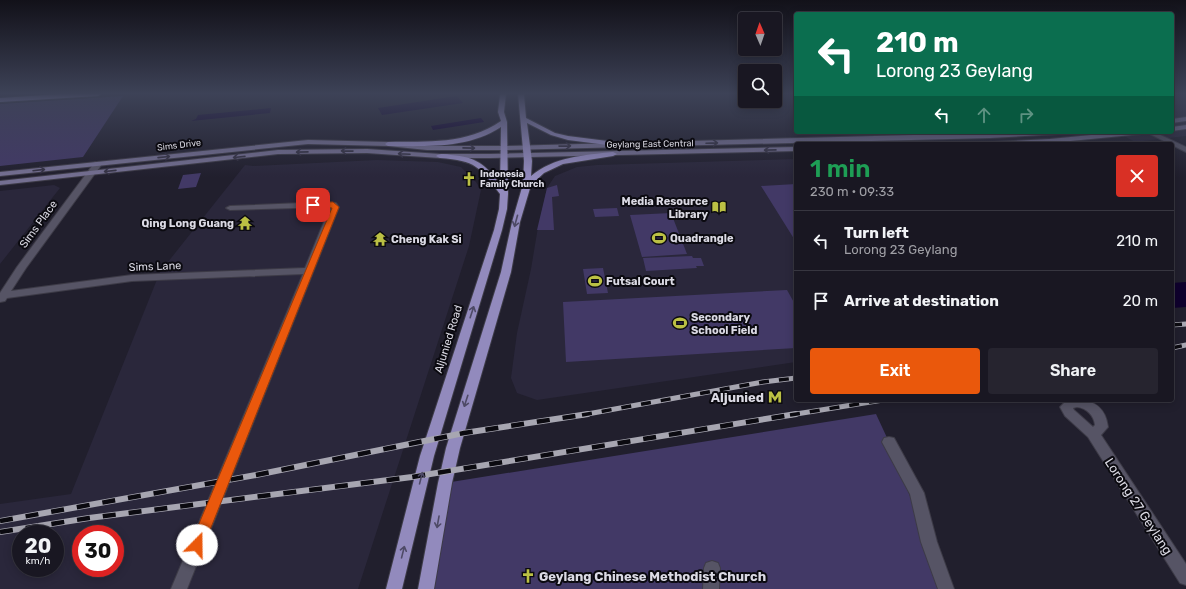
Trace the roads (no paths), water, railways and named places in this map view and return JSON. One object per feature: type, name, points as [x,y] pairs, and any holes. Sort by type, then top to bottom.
[{"type":"main road","points":[[426,589],[445,483],[453,448],[506,272],[516,222],[527,184],[527,151],[524,121]]},
{"type":"main road","points":[[529,121],[553,134],[568,138],[631,146]]},
{"type":"main road","points":[[388,144],[448,142],[468,139],[491,132],[504,122]]},
{"type":"main road","name":"Aljunied Road","points":[[394,589],[427,456],[498,230],[503,209],[504,122]]},
{"type":"main road","points":[[1174,128],[1186,127]]},
{"type":"main road","name":"Geylang East Central","points":[[504,152],[631,146],[1028,134]]},
{"type":"main road","points":[[1031,142],[1118,134]]},
{"type":"main road","name":"Sims Drive","points":[[0,174],[308,142],[388,144],[426,148],[504,152]]},
{"type":"main road","name":"Geylang East Central","points":[[527,151],[613,154],[794,149]]},
{"type":"main road","name":"Sims Drive","points":[[0,183],[278,152],[367,151],[440,156],[504,152]]},
{"type":"main road","points":[[527,184],[542,170],[559,163],[613,154]]},
{"type":"main road","points":[[440,156],[469,160],[477,163],[504,194]]},
{"type":"street","points":[[1142,134],[1160,142]]},
{"type":"street","points":[[1153,134],[1170,142]]},
{"type":"street","points":[[1174,144],[1186,150]]},
{"type":"street","points":[[1174,149],[1186,155]]},
{"type":"street","name":"Sims Place","points":[[2,298],[22,267],[98,164]]},
{"type":"street","points":[[179,589],[308,271],[336,207],[333,205],[230,208]]},
{"type":"street","name":"Sims Lane","points":[[2,298],[132,278],[308,271]]},
{"type":"street","name":"Lorong 27 Geylang","points":[[1093,434],[1186,578]]},
{"type":"street","points":[[889,442],[917,493],[929,542],[946,589]]},
{"type":"street","points":[[711,589],[712,568]]},
{"type":"railway","points":[[1174,325],[1186,324]]},
{"type":"railway","points":[[1174,348],[1186,345]]},
{"type":"railway","points":[[585,414],[763,382],[794,378]]},
{"type":"railway","points":[[790,415],[871,402]]},
{"type":"railway","points":[[0,521],[256,475],[464,433],[585,414]]},
{"type":"railway","points":[[0,532],[89,518],[412,477],[796,414]]},
{"type":"place","name":"Indonesia Family Church","points":[[469,179]]},
{"type":"place","name":"Media Resource Library","points":[[719,207]]},
{"type":"place","name":"Qing Long Guang","points":[[245,223]]},
{"type":"place","name":"Quadrangle","points":[[659,238]]},
{"type":"place","name":"Cheng Kak Si","points":[[380,239]]},
{"type":"place","name":"Futsal Court","points":[[595,281]]},
{"type":"place","name":"Secondary School Field","points":[[680,323]]},
{"type":"place","name":"Aljunied","points":[[775,397]]},
{"type":"place","name":"Geylang Chinese Methodist Church","points":[[528,576]]}]
